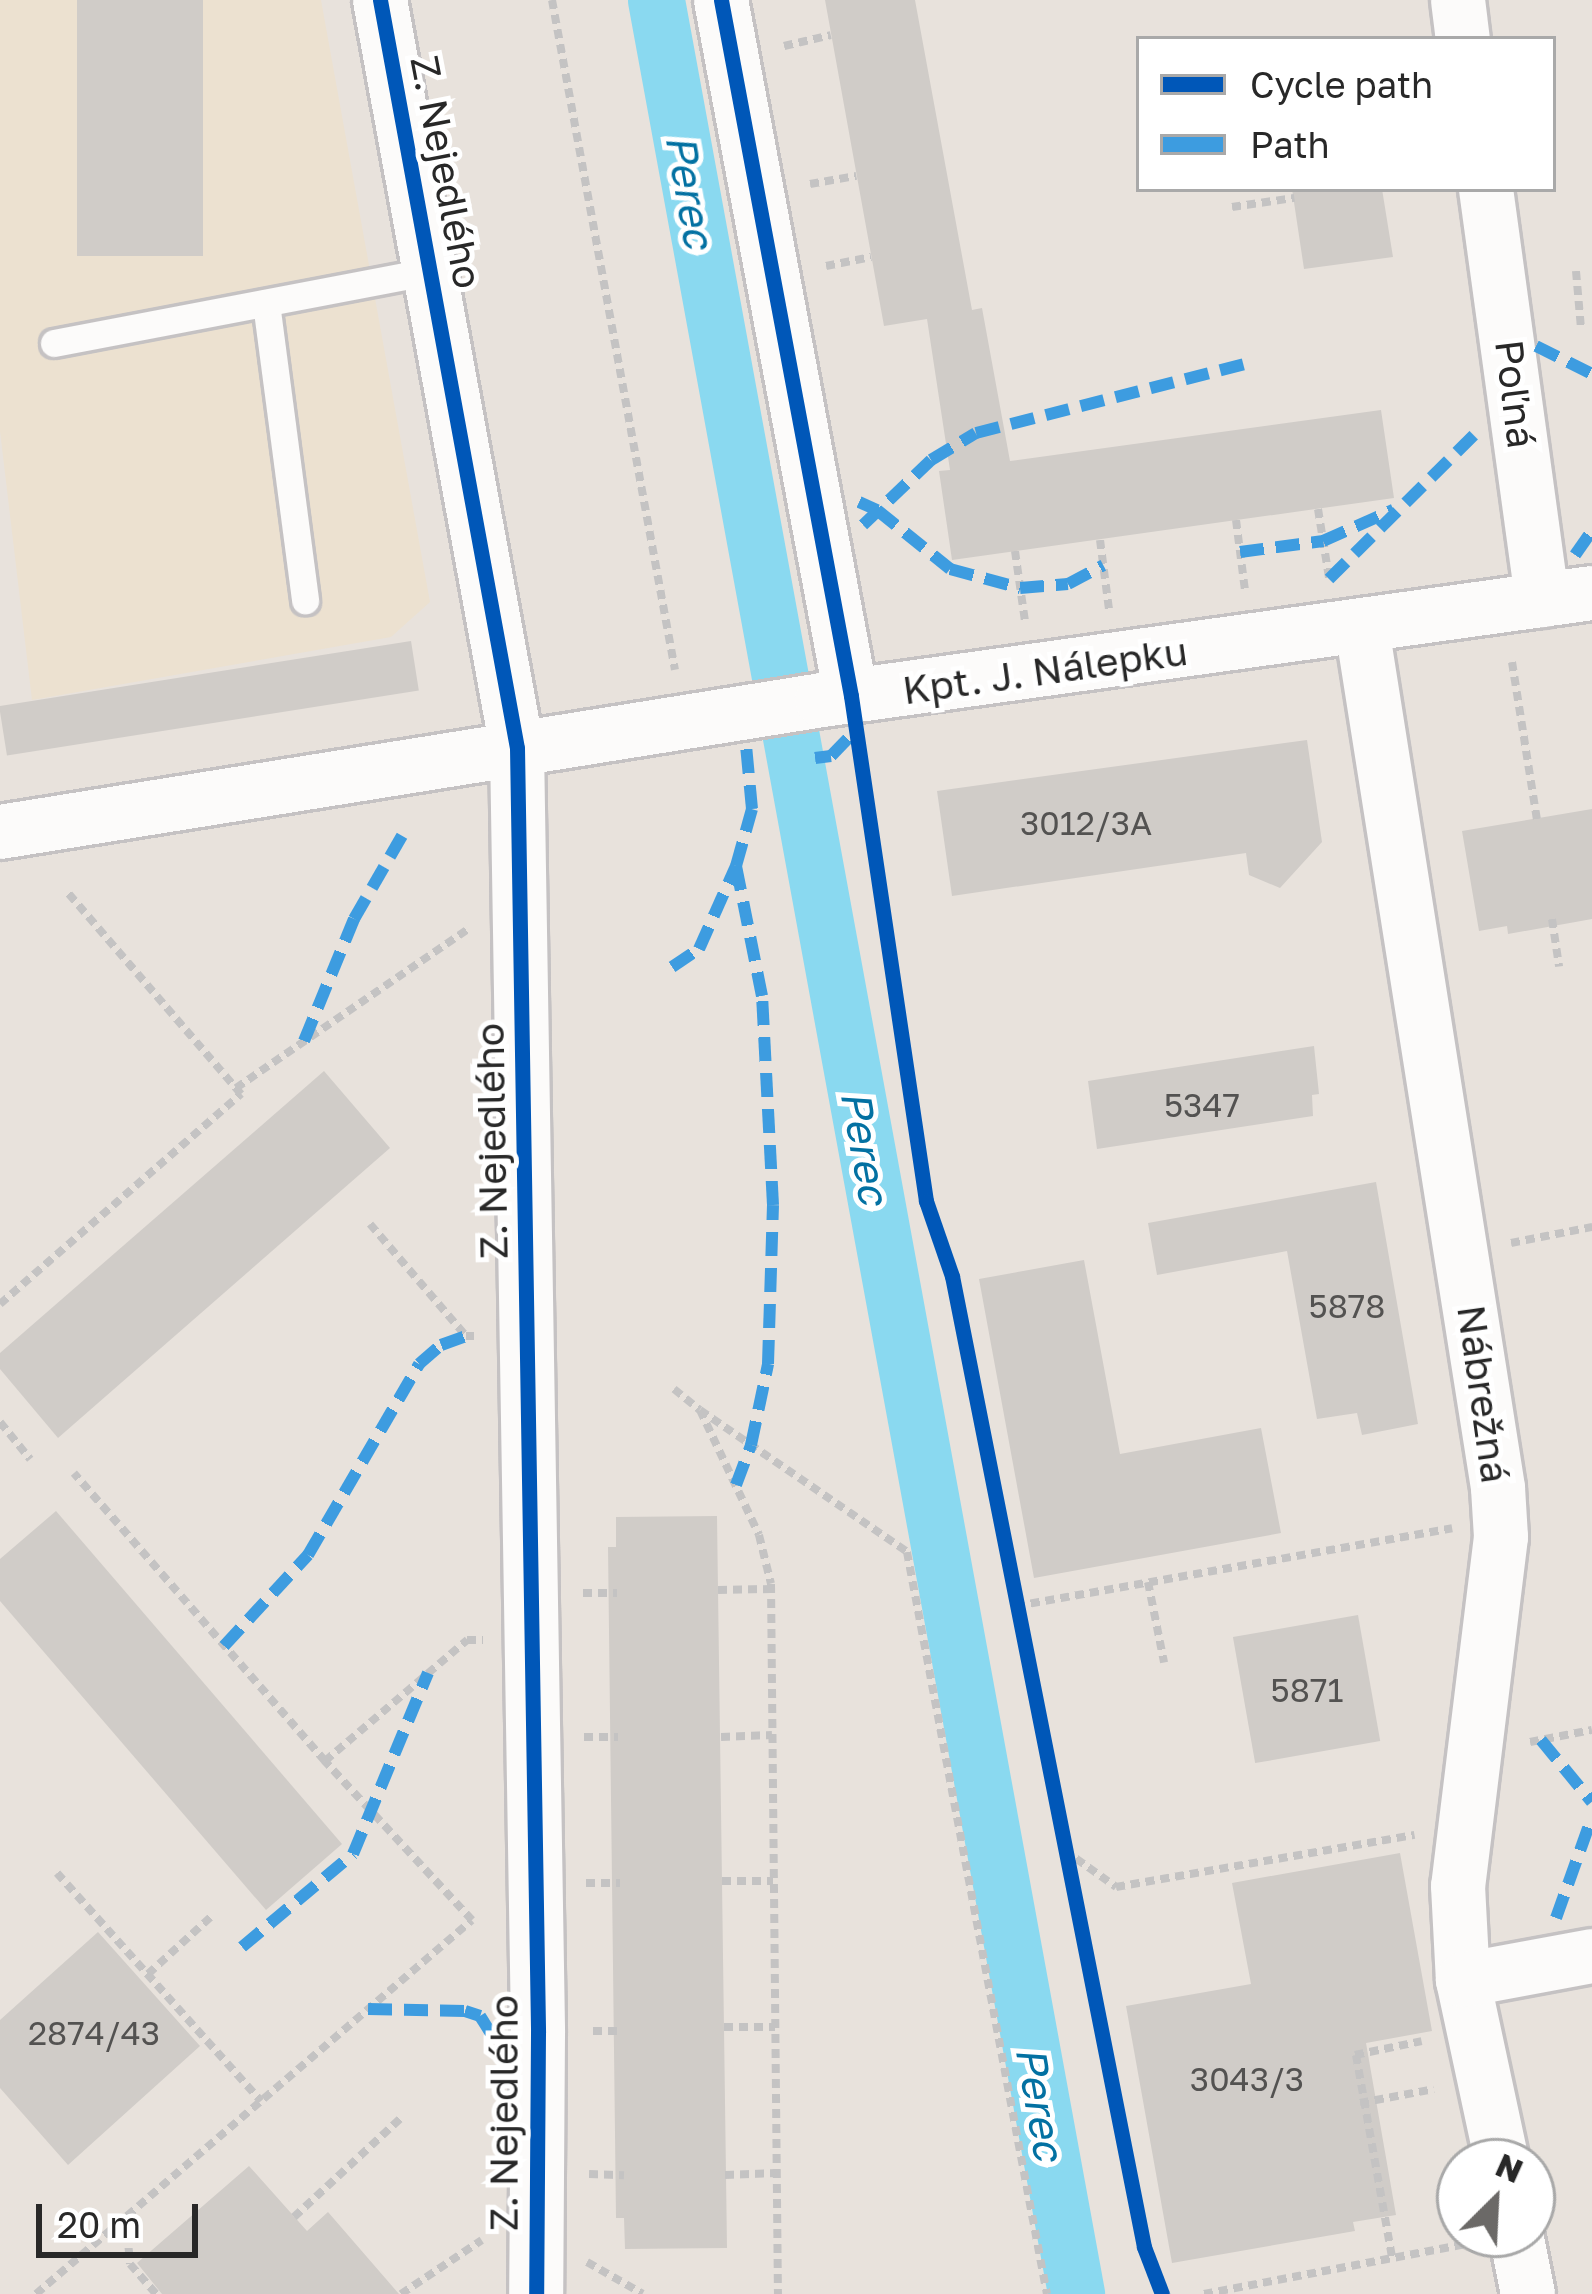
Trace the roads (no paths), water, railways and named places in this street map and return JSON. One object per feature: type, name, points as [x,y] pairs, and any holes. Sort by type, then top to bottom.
[{"type":"street","name":"Z. Nejedlého","points":[[380,0],[517,748],[538,2033],[536,2294]]},
{"type":"street","points":[[721,0],[836,698]]},
{"type":"street","points":[[1457,0],[1463,36]]},
{"type":"street","name":"Poľná","points":[[1486,192],[1506,329],[1567,597]]},
{"type":"street","name":"Kpt. J. Nálepku","points":[[0,832],[836,698],[1346,610],[1567,597]]},
{"type":"street","name":"Nábrežná","points":[[1346,610],[1492,1438],[1501,1538],[1458,1886],[1463,1980],[1497,2138]]},
{"type":"street","points":[[1463,1980],[1592,1956]]},
{"type":"street","points":[[1509,2258],[1528,2294]]},
{"type":"lane","points":[[54,343],[432,271]]},
{"type":"lane","points":[[266,303],[305,599]]},
{"type":"waterway","name":"Perec","points":[[656,0],[1076,2294]]}]
